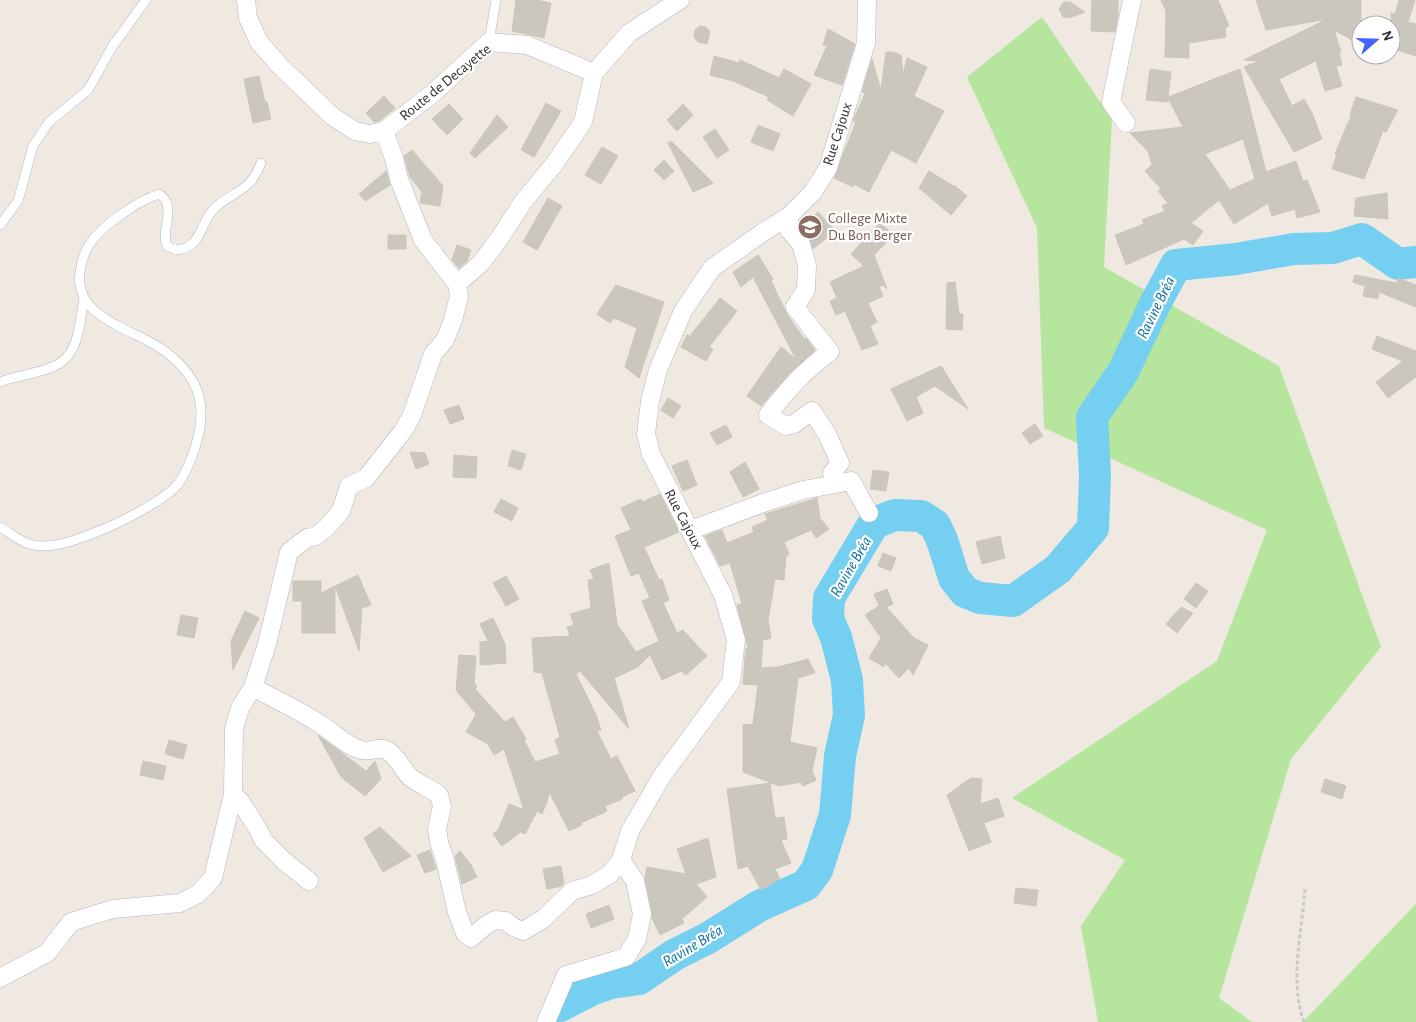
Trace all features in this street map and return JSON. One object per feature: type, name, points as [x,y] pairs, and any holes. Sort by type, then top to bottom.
[{"type":"street","name":"Route de Decayette","points":[[246,0],[248,18],[259,42],[280,66],[332,116],[355,131],[370,134],[384,131],[432,94],[489,42],[527,45],[594,73]]},
{"type":"street","points":[[457,284],[481,263],[523,202],[555,163],[583,122],[594,73],[629,33],[680,0]]},
{"type":"street","name":"Rue Cajoux","points":[[621,860],[630,831],[662,776],[731,682],[736,640],[723,595],[651,454],[646,434],[650,401],[658,370],[683,311],[712,268],[789,216],[813,192],[828,168],[866,43],[867,0]]},
{"type":"street","points":[[1126,123],[1111,102],[1132,0]]},
{"type":"street","points":[[0,978],[47,953],[71,922],[113,909],[180,903],[198,894],[213,878],[234,794],[234,729],[240,708],[253,687],[267,644],[289,552],[306,538],[316,536],[327,527],[341,511],[349,486],[366,478],[403,431],[412,415],[433,354],[445,340],[453,320],[459,296],[457,284],[422,240],[399,179],[384,131]]},
{"type":"street","points":[[789,216],[789,230],[801,244],[807,265],[806,290],[795,307],[830,352],[810,366],[789,387],[768,415],[786,426],[794,424],[812,411],[828,434],[840,463],[832,473],[835,479],[841,482]]},
{"type":"street","points":[[690,530],[803,490],[851,481],[869,513]]},
{"type":"street","points":[[253,687],[305,715],[337,737],[363,751],[379,748],[387,750],[417,783],[429,787],[439,795],[442,806],[436,829],[457,912],[465,933],[471,938],[495,920],[506,921],[513,927],[523,931],[534,926],[556,908],[572,891],[592,885],[604,878],[610,874],[621,860],[635,881],[642,914],[637,939],[626,957],[566,975],[546,1022]]},
{"type":"street","points":[[234,794],[241,802],[264,841],[284,861],[309,881]]},
{"type":"lane","points":[[0,225],[18,201],[33,146],[49,122],[88,90],[112,47],[146,0]]},
{"type":"lane","points":[[489,42],[496,0]]},
{"type":"lane","points":[[0,527],[28,544],[46,547],[118,524],[157,500],[178,484],[191,462],[200,434],[202,413],[199,393],[189,374],[166,351],[96,313],[84,298],[79,283],[82,264],[89,245],[123,212],[159,194],[163,197],[168,209],[164,234],[167,246],[172,249],[182,249],[189,246],[196,240],[212,211],[250,184],[256,176],[261,163]]},
{"type":"lane","points":[[0,382],[61,363],[73,348],[78,334],[84,298]]},
{"type":"path","points":[[1304,1022],[1298,1007],[1297,958],[1305,889]]},
{"type":"green space","points":[[1042,17],[1112,119],[1104,267],[1279,366],[1381,647],[1291,759],[1219,998],[1252,1022],[1098,1022],[1081,926],[1125,860],[1012,798],[1217,661],[1267,530],[1044,428],[1037,228],[967,77]]},
{"type":"green space","points":[[1416,904],[1416,1022],[1303,1022]]},
{"type":"building","points":[[516,0],[537,0],[551,3],[544,38],[512,31]]},
{"type":"building","points":[[1092,0],[1118,0],[1115,32],[1091,31]]},
{"type":"building","points":[[1161,0],[1218,0],[1229,26],[1225,28],[1226,37],[1189,43],[1189,58],[1165,57],[1166,11]]},
{"type":"building","points":[[1256,0],[1361,0],[1361,15],[1351,15],[1351,39],[1334,30],[1341,52],[1339,53],[1342,65],[1336,66],[1342,86],[1325,91],[1316,61],[1279,79],[1292,106],[1304,99],[1312,113],[1322,139],[1294,152],[1244,67],[1259,61],[1244,60],[1327,19],[1266,30]]},
{"type":"building","points":[[1399,0],[1415,0],[1408,22],[1416,24],[1416,56],[1401,51],[1401,15],[1391,15],[1391,13],[1395,14]]},
{"type":"building","points":[[1064,2],[1070,2],[1085,12],[1069,18],[1063,17],[1059,9]]},
{"type":"building","points":[[700,26],[706,27],[710,32],[707,44],[698,42],[694,37],[695,30]]},
{"type":"building","points":[[828,29],[855,44],[842,85],[814,75],[827,46],[823,45]]},
{"type":"building","points":[[886,52],[901,55],[903,75],[907,58],[927,67],[914,96],[944,111],[916,163],[891,150],[869,192],[854,184],[853,187],[834,178],[856,122],[853,121],[865,93],[862,92],[872,59],[881,90]]},
{"type":"building","points":[[714,56],[739,63],[740,60],[779,78],[784,69],[811,84],[793,116],[767,100],[769,97],[733,81],[710,75]]},
{"type":"building","points":[[1150,69],[1171,72],[1168,97],[1240,69],[1266,172],[1296,161],[1303,181],[1307,180],[1320,212],[1297,218],[1295,209],[1272,216],[1268,203],[1234,224],[1219,200],[1191,223],[1203,231],[1193,245],[1184,239],[1126,265],[1115,235],[1144,224],[1142,220],[1165,211],[1162,206],[1168,203],[1158,191],[1161,189],[1145,171],[1152,165],[1148,151],[1130,133],[1183,127],[1168,98],[1168,102],[1146,100]],"holes":[[[1243,139],[1255,179],[1230,190],[1205,154]]]},
{"type":"building","points":[[259,76],[271,119],[253,123],[244,79]]},
{"type":"building","points":[[384,96],[395,108],[379,121],[374,122],[366,113]]},
{"type":"building","points":[[1356,97],[1398,110],[1386,132],[1383,131],[1364,179],[1332,169],[1337,154],[1335,154],[1351,116]]},
{"type":"building","points":[[546,103],[561,111],[534,157],[521,150]]},
{"type":"building","points":[[449,104],[463,119],[447,135],[432,119]]},
{"type":"building","points":[[683,104],[693,115],[677,131],[667,120]]},
{"type":"building","points":[[497,115],[508,127],[475,158],[470,153]]},
{"type":"building","points":[[758,125],[780,134],[773,151],[751,142]]},
{"type":"building","points":[[715,129],[729,150],[717,158],[703,137]]},
{"type":"building","points":[[671,141],[713,183],[693,192],[668,143]]},
{"type":"building","points":[[602,147],[618,156],[601,184],[585,175]]},
{"type":"building","points":[[412,150],[443,186],[440,206],[420,203],[422,192],[410,177],[404,156]]},
{"type":"building","points":[[664,160],[674,171],[664,180],[654,170]]},
{"type":"building","points":[[386,171],[390,185],[365,201],[359,194]]},
{"type":"building","points":[[929,171],[954,185],[967,196],[951,215],[919,188]]},
{"type":"building","points":[[1387,193],[1388,219],[1354,216],[1356,198]]},
{"type":"building","points":[[548,198],[562,206],[537,250],[523,242]]},
{"type":"building","points":[[818,212],[835,231],[813,249],[809,237],[801,228]]},
{"type":"building","points":[[880,223],[894,235],[874,255],[887,289],[883,285],[879,287],[883,296],[868,303],[877,322],[870,326],[878,344],[862,350],[845,311],[836,315],[830,301],[837,298],[830,282],[864,266],[851,254]]},
{"type":"building","points":[[388,235],[406,235],[406,249],[388,249]]},
{"type":"building","points":[[457,245],[471,250],[467,261],[459,268],[452,260]]},
{"type":"building","points":[[758,255],[773,279],[771,281],[787,314],[804,339],[806,338],[815,350],[789,374],[761,406],[747,396],[781,347],[796,359],[753,277],[741,287],[733,272]]},
{"type":"building","points":[[1355,275],[1397,283],[1398,278],[1416,285],[1416,307],[1379,292],[1378,299],[1363,296],[1365,286],[1353,282]]},
{"type":"building","points":[[955,282],[959,314],[963,314],[962,330],[946,329],[947,283]]},
{"type":"building","points":[[616,285],[664,302],[639,378],[625,367],[637,328],[614,318],[610,323],[597,314]]},
{"type":"building","points":[[720,298],[737,311],[709,347],[713,349],[706,361],[681,347],[687,335],[690,336]]},
{"type":"building","points":[[1377,336],[1416,351],[1416,377],[1388,398],[1376,382],[1403,361],[1372,349]]},
{"type":"building","points":[[941,366],[968,409],[935,386],[916,397],[923,413],[907,421],[891,389]]},
{"type":"building","points":[[668,398],[681,406],[673,418],[661,410]]},
{"type":"building","points":[[459,405],[464,419],[450,424],[444,410]]},
{"type":"building","points":[[1035,424],[1043,436],[1030,444],[1022,433]]},
{"type":"building","points":[[726,425],[732,437],[717,445],[710,433]]},
{"type":"building","points":[[512,450],[526,454],[521,470],[508,466]]},
{"type":"building","points":[[410,452],[425,453],[429,464],[416,469]]},
{"type":"building","points":[[454,455],[477,457],[476,478],[453,477]]},
{"type":"building","points":[[687,460],[697,485],[683,491],[672,466]]},
{"type":"building","points":[[745,462],[759,489],[743,497],[730,472]]},
{"type":"building","points":[[873,470],[889,472],[886,491],[870,489]]},
{"type":"building","points":[[660,494],[679,532],[644,547],[659,580],[662,579],[669,600],[663,603],[677,633],[683,630],[707,656],[686,675],[681,671],[662,680],[650,655],[638,667],[614,678],[629,729],[580,671],[576,674],[596,715],[601,730],[597,731],[611,759],[617,756],[635,791],[605,806],[607,811],[569,831],[550,793],[548,797],[547,795],[548,799],[542,814],[537,811],[525,834],[521,832],[502,846],[493,834],[498,830],[509,804],[524,810],[504,749],[494,755],[488,744],[466,732],[476,714],[456,690],[459,655],[476,656],[474,683],[477,687],[475,689],[505,722],[513,717],[526,739],[524,740],[535,762],[560,754],[555,740],[560,737],[542,673],[534,672],[532,638],[570,636],[567,627],[574,625],[570,614],[591,608],[588,580],[594,579],[590,570],[609,563],[617,624],[636,652],[659,641],[642,601],[650,598],[639,573],[631,576],[615,536],[631,530],[621,508],[641,499],[642,502]]},
{"type":"building","points":[[817,498],[820,518],[829,529],[816,538],[811,530],[784,542],[789,554],[786,556],[784,580],[775,579],[768,620],[771,638],[763,640],[761,668],[778,667],[808,659],[815,673],[798,678],[790,742],[817,748],[812,771],[816,780],[803,786],[801,782],[779,786],[743,772],[743,725],[753,724],[758,685],[743,684],[746,649],[748,648],[737,605],[742,604],[730,563],[720,566],[705,536],[722,530],[727,543],[754,532],[752,527],[768,520],[765,514]]},
{"type":"building","points":[[501,499],[518,508],[512,521],[494,512]]},
{"type":"building","points":[[1000,536],[1005,558],[982,564],[976,542]]},
{"type":"building","points":[[883,553],[896,558],[891,571],[878,566]]},
{"type":"building","points":[[358,575],[371,605],[362,608],[359,651],[335,586]]},
{"type":"building","points":[[506,576],[519,599],[506,606],[493,583]]},
{"type":"building","points":[[293,581],[321,581],[321,593],[335,586],[335,633],[302,633],[302,601],[293,601]]},
{"type":"building","points":[[1196,583],[1208,591],[1196,608],[1184,599]]},
{"type":"building","points":[[887,589],[893,604],[886,607],[914,638],[928,645],[913,675],[909,668],[899,678],[885,663],[884,667],[869,658],[881,638],[865,615],[879,606],[874,594]]},
{"type":"building","points":[[1181,607],[1193,613],[1177,633],[1166,624]]},
{"type":"building","points":[[245,611],[259,618],[233,670],[231,641]]},
{"type":"building","points":[[181,615],[198,618],[194,638],[177,635]]},
{"type":"building","points":[[493,618],[505,644],[506,663],[480,665],[480,642],[488,641],[480,624]]},
{"type":"building","points":[[318,735],[366,771],[375,761],[381,779],[365,796],[341,777]]},
{"type":"building","points":[[169,740],[187,745],[183,759],[165,754]]},
{"type":"building","points":[[143,761],[166,766],[163,780],[140,775]]},
{"type":"building","points":[[971,778],[982,779],[980,804],[998,798],[1004,816],[984,823],[991,842],[969,851],[947,795]]},
{"type":"building","points":[[1325,779],[1346,786],[1342,799],[1321,792]]},
{"type":"building","points":[[770,783],[775,818],[784,817],[787,839],[781,840],[791,863],[775,869],[780,879],[761,890],[748,866],[738,869],[727,789]]},
{"type":"building","points":[[380,827],[411,856],[383,872],[364,838]]},
{"type":"building","points":[[708,838],[716,877],[696,884],[707,897],[682,919],[684,923],[660,935],[652,918],[645,878],[647,867],[686,874],[677,849]]},
{"type":"building","points":[[430,850],[436,869],[425,873],[417,855]]},
{"type":"building","points":[[460,851],[471,865],[477,877],[462,884],[455,856]]},
{"type":"building","points":[[561,866],[564,883],[562,886],[547,889],[543,869]]},
{"type":"building","points":[[1016,888],[1038,890],[1036,906],[1014,903]]},
{"type":"building","points":[[609,905],[614,919],[591,928],[586,914]]},
{"type":"waterway","name":"Ravine Bréa","points":[[560,1006],[593,989],[611,983],[639,979],[674,955],[708,938],[759,906],[806,885],[817,870],[835,815],[840,756],[849,715],[847,680],[836,637],[828,619],[829,598],[874,523],[895,515],[921,516],[935,525],[942,540],[954,578],[965,592],[980,598],[1013,601],[1058,569],[1093,528],[1095,477],[1092,417],[1123,372],[1176,265],[1236,259],[1294,249],[1333,248],[1362,239],[1398,264],[1416,262]]},
{"type":"place","name":"College Mixte Du Bon Berger","points":[[810,227]]}]
